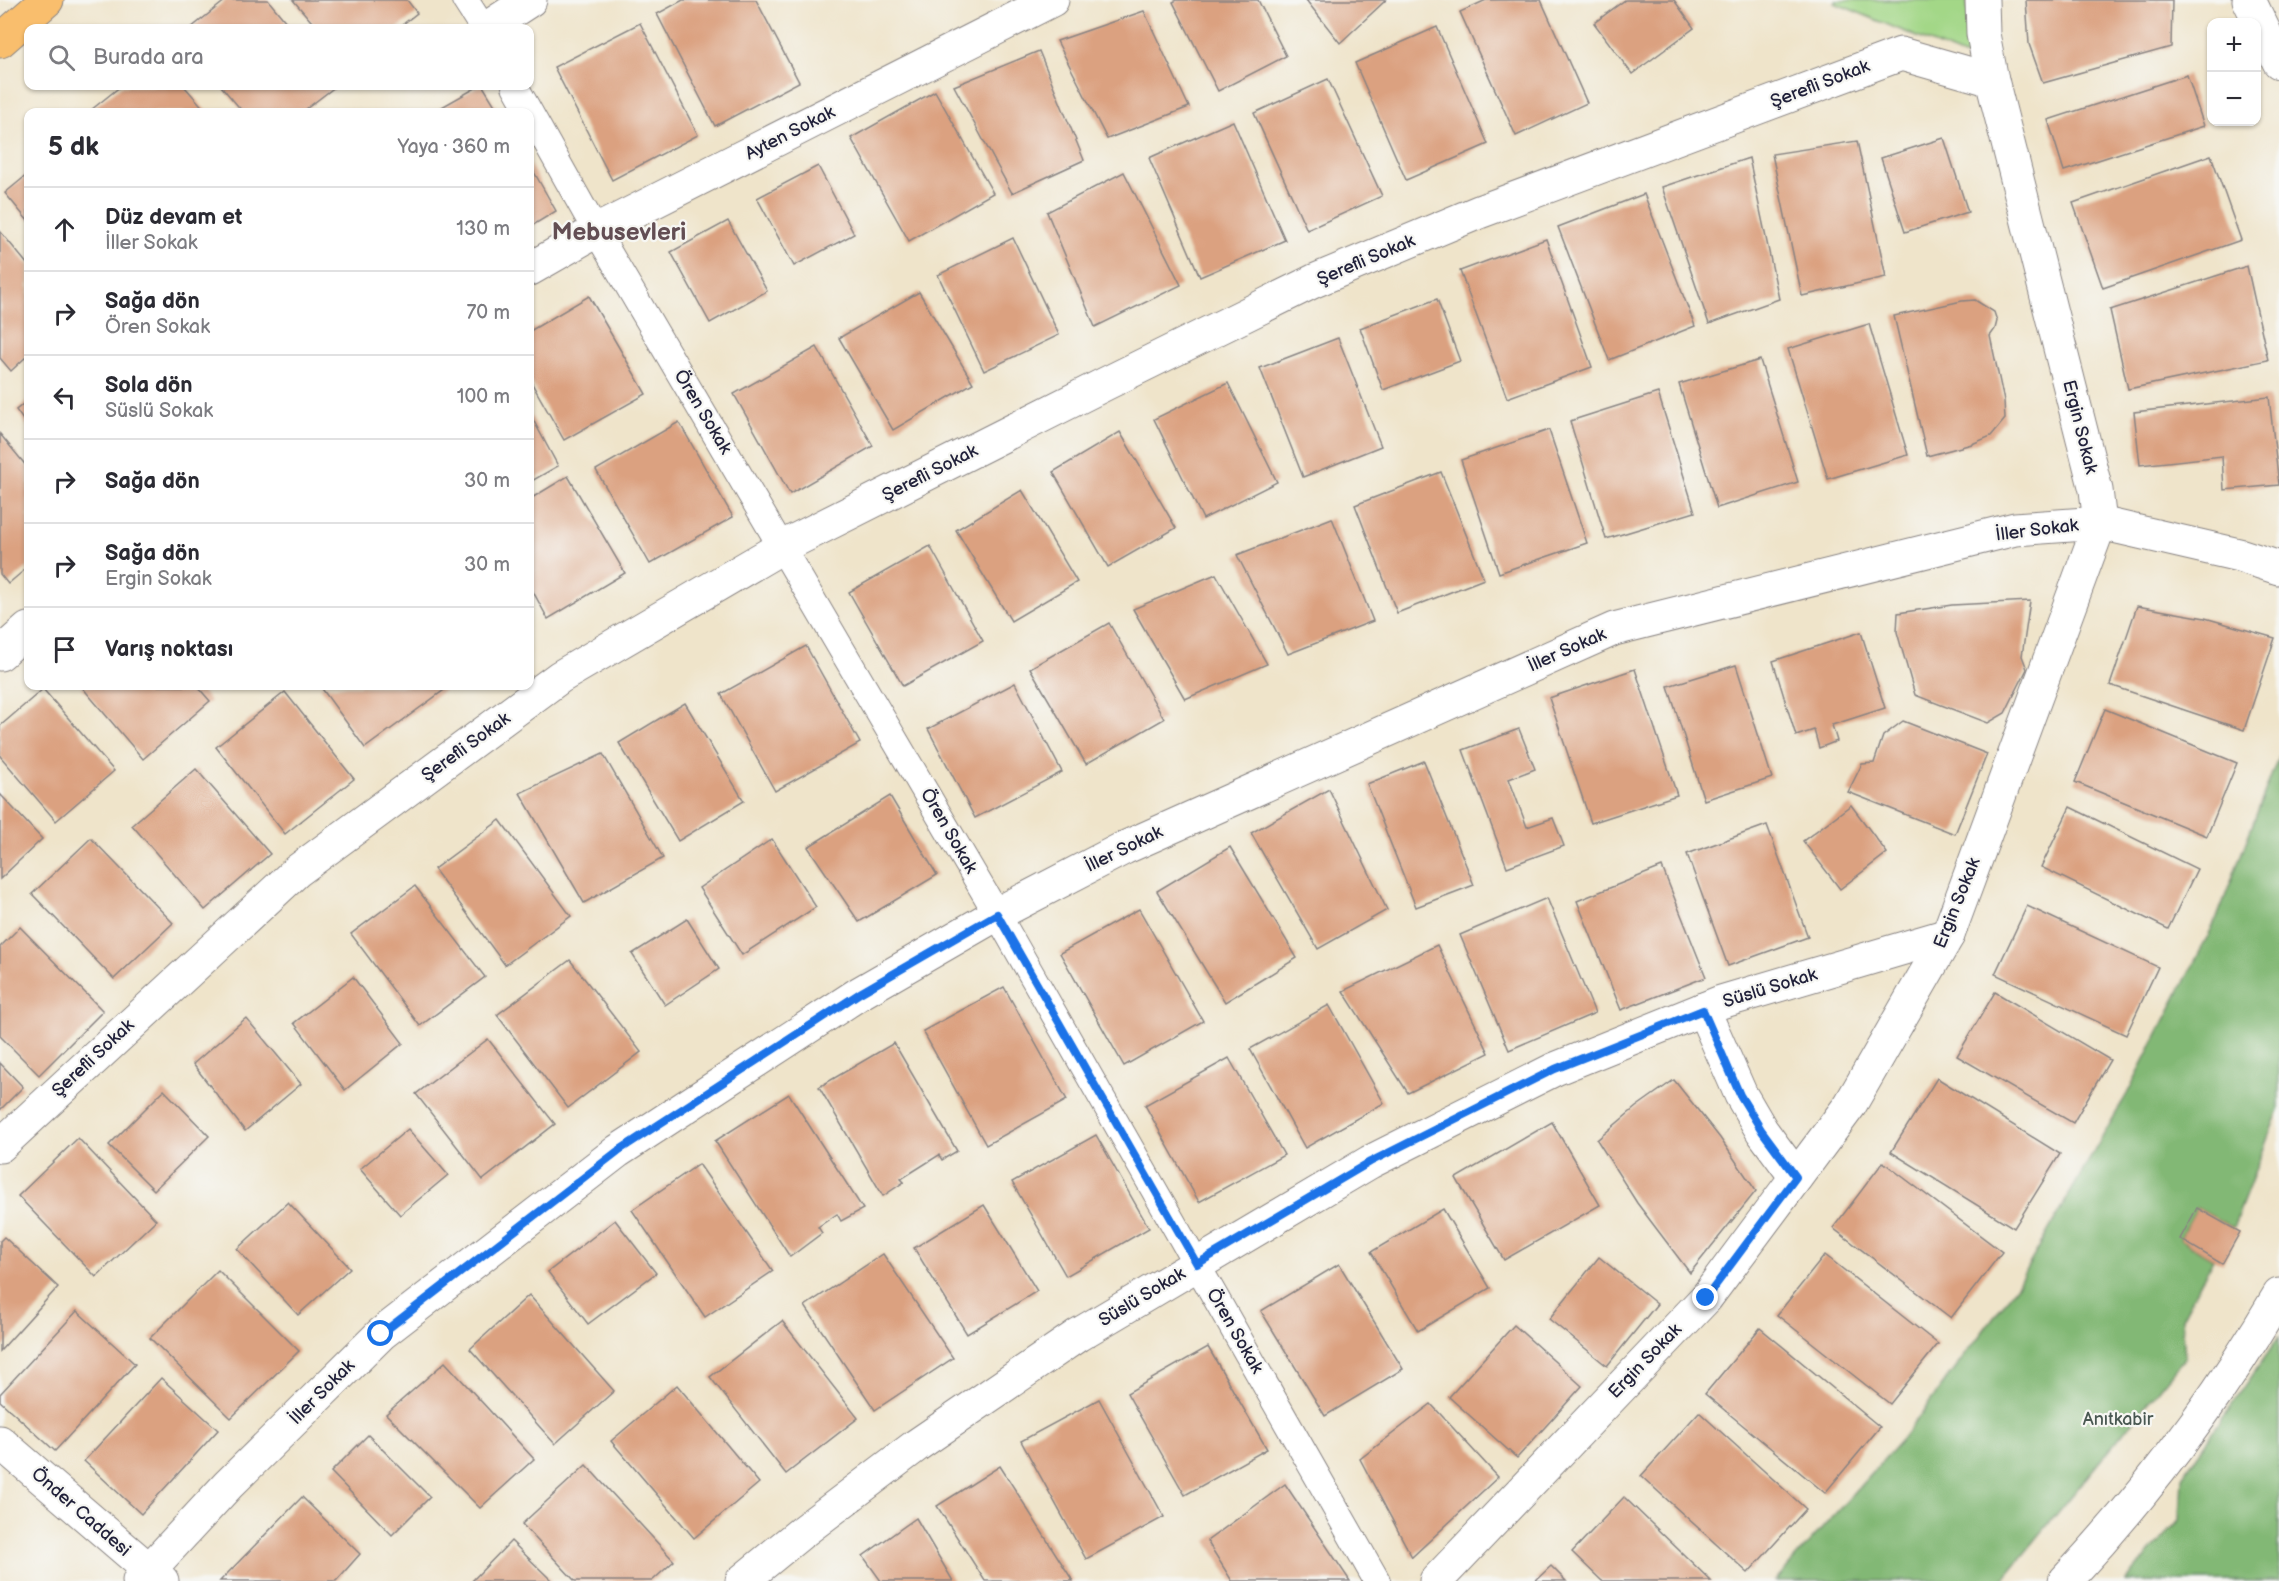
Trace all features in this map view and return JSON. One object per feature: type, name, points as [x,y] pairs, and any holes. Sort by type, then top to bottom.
[{"type":"main road","points":[[0,41],[47,0]]},
{"type":"street","points":[[465,0],[480,24]]},
{"type":"street","points":[[493,24],[530,0]]},
{"type":"street","name":"Ayten Sokak","points":[[534,267],[596,231],[1052,0]]},
{"type":"street","name":"Ergin Sokak","points":[[1436,1581],[1706,1298],[1850,1105],[1948,935],[2100,523],[2096,490],[1992,80],[1983,34],[1982,0]]},
{"type":"street","points":[[2249,0],[2279,62]]},
{"type":"street","name":"Şerefli Sokak","points":[[0,1146],[297,871],[560,677],[782,547],[1314,281],[1479,212],[1900,54],[1992,80]]},
{"type":"street","name":"Ören Sokak","points":[[517,90],[527,108]]},
{"type":"street","name":"Ören Sokak","points":[[534,120],[596,231],[997,914],[1377,1581]]},
{"type":"street","name":"İller Sokak","points":[[150,1577],[228,1485],[390,1327],[618,1151],[860,993],[997,914],[1124,848],[1614,629],[2014,530],[2100,523],[2239,555],[2279,568]]},
{"type":"street","points":[[0,654],[24,633]]},
{"type":"street","name":"Süslü Sokak","points":[[742,1581],[917,1444],[1078,1335],[1370,1162],[1555,1069],[1721,1002],[1948,935]]},
{"type":"street","points":[[1703,1010],[1740,1095],[1762,1131],[1796,1177]]},
{"type":"street","points":[[2065,1581],[2116,1526],[2199,1421],[2279,1295]]},
{"type":"street","name":"Önder Caddesi","points":[[0,1442],[150,1577]]},
{"type":"green space","points":[[1836,0],[1967,0],[1971,59],[1835,3]]},
{"type":"green space","name":"Anıtkabir","points":[[2279,755],[2279,1109],[2233,1228],[2197,1208],[2180,1239],[2213,1259],[2182,1318],[2185,1357],[2002,1581],[1775,1581],[1903,1438],[2016,1287],[2127,1094],[2217,918]]},
{"type":"green space","points":[[2279,1337],[2279,1581],[2125,1581],[2180,1519],[2182,1477]]},
{"type":"building","points":[[226,0],[268,0],[288,24],[196,24]]},
{"type":"building","points":[[293,0],[407,0],[417,13],[403,24],[314,24]]},
{"type":"building","points":[[683,0],[756,0],[799,82],[715,126],[657,14]]},
{"type":"building","points":[[1177,0],[1258,0],[1286,56],[1218,91],[1173,2]]},
{"type":"building","points":[[1306,0],[1386,0],[1340,43]]},
{"type":"building","points":[[1486,0],[1541,0],[1587,103],[1516,136],[1460,12]]},
{"type":"building","points":[[1625,0],[1674,0],[1694,28],[1632,74],[1594,23]]},
{"type":"building","points":[[2026,0],[2172,0],[2171,47],[2043,83],[2029,44]]},
{"type":"building","points":[[1144,11],[1189,107],[1107,139],[1057,41]]},
{"type":"building","points":[[640,23],[698,135],[612,180],[554,67]]},
{"type":"building","points":[[1437,27],[1488,144],[1406,180],[1355,63]]},
{"type":"building","points":[[1039,51],[1084,160],[1012,193],[954,86]]},
{"type":"building","points":[[2187,75],[2204,126],[2064,171],[2048,120]]},
{"type":"building","points":[[1328,79],[1382,196],[1307,230],[1254,113]]},
{"type":"building","points":[[116,90],[188,90],[203,108],[94,108]]},
{"type":"building","points":[[224,90],[331,90],[307,108],[240,108]]},
{"type":"building","points":[[472,90],[485,90],[497,108],[440,108]]},
{"type":"building","points":[[935,91],[993,193],[909,241],[851,138]]},
{"type":"building","points":[[1233,121],[1285,240],[1200,277],[1149,158]]},
{"type":"building","points":[[1944,138],[1968,212],[1905,232],[1881,158]]},
{"type":"building","points":[[1857,141],[1886,277],[1802,296],[1772,154]]},
{"type":"building","points":[[2211,155],[2241,240],[2103,288],[2073,203]]},
{"type":"building","points":[[1749,158],[1779,299],[1709,324],[1662,187]]},
{"type":"building","points":[[818,166],[854,234],[794,266],[757,198]]},
{"type":"building","points":[[534,172],[556,211],[534,225]]},
{"type":"building","points":[[1124,172],[1181,285],[1095,327],[1047,212]]},
{"type":"building","points":[[24,177],[24,216],[5,193]]},
{"type":"building","points":[[1644,194],[1695,326],[1609,360],[1558,227]]},
{"type":"building","points":[[728,221],[767,291],[710,323],[671,252]]},
{"type":"building","points":[[0,231],[24,260],[24,359],[11,371],[0,358]]},
{"type":"building","points":[[1013,238],[1059,335],[984,371],[938,275]]},
{"type":"building","points":[[1546,239],[1592,367],[1507,398],[1460,271]]},
{"type":"building","points":[[2247,266],[2268,360],[2128,389],[2110,310]]},
{"type":"building","points":[[919,292],[973,383],[893,430],[839,338]]},
{"type":"building","points":[[589,296],[646,394],[564,440],[534,387],[534,329]]},
{"type":"building","points":[[1437,299],[1460,361],[1383,390],[1360,328]]},
{"type":"building","points":[[1975,300],[1994,312],[1997,321],[1990,336],[2004,401],[2005,419],[1991,436],[1972,444],[1927,456],[1894,316]]},
{"type":"building","points":[[1869,324],[1908,455],[1828,479],[1788,349]]},
{"type":"building","points":[[1338,338],[1381,446],[1303,477],[1260,368]]},
{"type":"building","points":[[817,347],[873,446],[790,494],[734,394]]},
{"type":"building","points":[[1760,360],[1798,482],[1717,508],[1679,384]]},
{"type":"building","points":[[1228,383],[1277,482],[1203,519],[1154,419]]},
{"type":"building","points":[[1658,393],[1695,512],[1606,539],[1570,421]]},
{"type":"building","points":[[2269,397],[2279,485],[2224,490],[2222,456],[2140,465],[2134,412]]},
{"type":"building","points":[[24,403],[24,421],[16,410]]},
{"type":"building","points":[[534,421],[558,466],[534,480]]},
{"type":"building","points":[[679,422],[733,517],[650,564],[596,470]]},
{"type":"building","points":[[1549,430],[1587,543],[1499,573],[1461,460]]},
{"type":"building","points":[[1120,432],[1176,528],[1108,567],[1053,472]]},
{"type":"building","points":[[0,434],[24,463],[24,570],[8,584],[0,574]]},
{"type":"building","points":[[1441,472],[1484,579],[1397,613],[1355,505]]},
{"type":"building","points":[[568,476],[625,573],[548,619],[534,593],[534,497]]},
{"type":"building","points":[[1022,490],[1077,582],[1011,621],[956,530]]},
{"type":"building","points":[[1332,518],[1373,621],[1288,654],[1237,555]]},
{"type":"building","points":[[930,546],[983,641],[903,686],[849,592]]},
{"type":"building","points":[[1216,574],[1267,664],[1185,699],[1133,609]]},
{"type":"building","points":[[2030,601],[2022,656],[2027,669],[2005,713],[1988,723],[1915,695],[1897,632],[1898,613],[1952,605]]},
{"type":"building","points":[[2137,606],[2205,618],[2275,638],[2244,730],[2110,685]]},
{"type":"building","points":[[1109,623],[1164,719],[1086,764],[1030,668]]},
{"type":"building","points":[[1861,632],[1885,708],[1832,725],[1837,741],[1819,748],[1814,730],[1796,736],[1773,661]]},
{"type":"building","points":[[806,646],[860,743],[775,791],[721,694]]},
{"type":"building","points":[[1736,665],[1772,778],[1704,800],[1668,686]]},
{"type":"building","points":[[1635,669],[1677,795],[1591,823],[1549,698]]},
{"type":"building","points":[[1015,683],[1062,772],[975,818],[928,729]]},
{"type":"building","points":[[44,690],[114,771],[56,821],[0,756],[0,726]]},
{"type":"building","points":[[84,690],[200,690],[210,701],[143,759]]},
{"type":"building","points":[[323,690],[444,690],[365,748]]},
{"type":"building","points":[[285,692],[354,779],[285,834],[216,747]]},
{"type":"building","points":[[685,703],[744,801],[678,841],[619,743]]},
{"type":"building","points":[[2105,709],[2237,763],[2207,836],[2075,782]]},
{"type":"building","points":[[1903,721],[1987,754],[1955,834],[1848,792],[1862,764],[1874,763],[1883,736]]},
{"type":"building","points":[[1519,729],[1535,769],[1509,779],[1527,827],[1553,818],[1564,846],[1507,867],[1463,750]]},
{"type":"building","points":[[603,754],[663,858],[584,903],[520,793]]},
{"type":"building","points":[[1424,761],[1474,885],[1416,907],[1367,784]]},
{"type":"building","points":[[196,769],[270,854],[205,910],[132,825]]},
{"type":"building","points":[[1329,789],[1387,910],[1318,949],[1251,833]]},
{"type":"building","points":[[0,794],[42,839],[0,879]]},
{"type":"building","points":[[890,796],[937,875],[859,922],[808,847]]},
{"type":"building","points":[[1851,805],[1887,853],[1840,889],[1803,841]]},
{"type":"building","points":[[2070,807],[2197,869],[2168,929],[2041,867]]},
{"type":"building","points":[[500,820],[571,916],[505,965],[434,869]]},
{"type":"building","points":[[1767,825],[1808,937],[1728,966],[1687,854]]},
{"type":"building","points":[[91,838],[173,923],[114,979],[32,894]]},
{"type":"building","points":[[772,839],[816,907],[742,955],[699,888]]},
{"type":"building","points":[[1230,847],[1297,958],[1225,1002],[1157,891]]},
{"type":"building","points":[[1662,867],[1706,977],[1621,1010],[1577,901]]},
{"type":"building","points":[[415,886],[485,977],[420,1026],[351,934]]},
{"type":"building","points":[[1547,898],[1595,1013],[1509,1050],[1460,935]]},
{"type":"building","points":[[2027,906],[2158,967],[2126,1035],[1995,974]]},
{"type":"building","points":[[1139,909],[1203,1021],[1124,1066],[1060,953]]},
{"type":"building","points":[[687,919],[719,969],[665,1005],[632,954]]},
{"type":"building","points":[[20,927],[103,1011],[39,1075],[0,1036],[0,947]]},
{"type":"building","points":[[1437,945],[1489,1053],[1408,1093],[1343,991]]},
{"type":"building","points":[[570,960],[641,1052],[568,1108],[497,1015]]},
{"type":"building","points":[[353,977],[403,1043],[345,1090],[294,1023]]},
{"type":"building","points":[[1004,987],[1067,1100],[986,1145],[923,1031]]},
{"type":"building","points":[[1995,992],[2110,1060],[2073,1123],[1957,1056]]},
{"type":"building","points":[[1329,1005],[1384,1103],[1305,1148],[1250,1049]]},
{"type":"building","points":[[246,1018],[301,1084],[245,1131],[193,1064]]},
{"type":"building","points":[[488,1039],[555,1124],[483,1180],[416,1094]]},
{"type":"building","points":[[894,1043],[957,1151],[942,1160],[939,1155],[901,1179],[904,1182],[883,1196],[819,1087]]},
{"type":"building","points":[[1229,1058],[1284,1155],[1199,1202],[1145,1105]]},
{"type":"building","points":[[0,1063],[23,1087],[0,1110]]},
{"type":"building","points":[[1937,1078],[2060,1154],[2014,1228],[1891,1152]]},
{"type":"building","points":[[1674,1080],[1720,1138],[1756,1191],[1690,1273],[1637,1203],[1597,1140],[1636,1107]]},
{"type":"building","points":[[164,1090],[209,1136],[154,1190],[109,1145]]},
{"type":"building","points":[[789,1094],[863,1209],[841,1221],[837,1214],[818,1227],[822,1233],[790,1257],[715,1141]]},
{"type":"building","points":[[1552,1122],[1600,1205],[1504,1260],[1456,1178]]},
{"type":"building","points":[[408,1129],[448,1175],[400,1215],[360,1169]]},
{"type":"building","points":[[1096,1135],[1149,1228],[1066,1276],[1012,1182]]},
{"type":"building","points":[[78,1138],[156,1220],[96,1277],[18,1196]]},
{"type":"building","points":[[1883,1162],[2002,1252],[1951,1318],[1833,1228]]},
{"type":"building","points":[[699,1164],[773,1271],[705,1317],[632,1210]]},
{"type":"building","points":[[288,1202],[350,1268],[298,1315],[237,1249]]},
{"type":"building","points":[[984,1205],[1037,1291],[967,1334],[914,1248]]},
{"type":"building","points":[[2197,1208],[2240,1232],[2222,1264],[2180,1239]]},
{"type":"building","points":[[1443,1209],[1490,1288],[1418,1331],[1371,1252]]},
{"type":"building","points":[[615,1220],[656,1273],[588,1324],[548,1272]]},
{"type":"building","points":[[4,1237],[58,1287],[0,1351],[0,1241]]},
{"type":"building","points":[[883,1254],[953,1358],[875,1410],[805,1306]]},
{"type":"building","points":[[1825,1255],[1938,1344],[1890,1404],[1777,1315]]},
{"type":"building","points":[[1599,1257],[1657,1304],[1607,1366],[1549,1319]]},
{"type":"building","points":[[1339,1264],[1403,1369],[1325,1416],[1261,1311]]},
{"type":"building","points":[[218,1270],[299,1351],[231,1418],[150,1338]]},
{"type":"building","points":[[529,1295],[614,1391],[555,1444],[470,1349]]},
{"type":"building","points":[[77,1311],[135,1364],[55,1451],[0,1401],[0,1394]]},
{"type":"building","points":[[782,1321],[858,1418],[786,1474],[710,1377]]},
{"type":"building","points":[[1514,1325],[1582,1386],[1517,1458],[1449,1397]]},
{"type":"building","points":[[1760,1328],[1880,1427],[1825,1493],[1705,1394]]},
{"type":"building","points":[[1208,1347],[1267,1449],[1185,1495],[1127,1393]]},
{"type":"building","points":[[445,1362],[534,1459],[480,1508],[386,1414]]},
{"type":"building","points":[[161,1378],[218,1430],[141,1514],[84,1461]]},
{"type":"building","points":[[677,1385],[759,1483],[694,1538],[611,1441]]},
{"type":"building","points":[[1099,1399],[1164,1517],[1086,1559],[1021,1441]]},
{"type":"building","points":[[1431,1404],[1498,1477],[1412,1557],[1360,1459]]},
{"type":"building","points":[[1699,1412],[1806,1509],[1748,1573],[1641,1476]]},
{"type":"building","points":[[368,1435],[430,1497],[392,1535],[331,1472]]},
{"type":"building","points":[[586,1465],[674,1561],[652,1581],[575,1581],[522,1524]]},
{"type":"building","points":[[1000,1466],[1073,1581],[985,1581],[937,1506]]},
{"type":"building","points":[[1285,1484],[1350,1581],[1232,1581],[1207,1541]]},
{"type":"building","points":[[302,1497],[360,1554],[336,1581],[220,1581]]},
{"type":"building","points":[[1624,1497],[1711,1581],[1602,1581],[1572,1552]]},
{"type":"building","points":[[916,1518],[953,1581],[881,1581],[863,1556]]},
{"type":"building","points":[[511,1541],[552,1581],[472,1581]]},
{"type":"building","points":[[1551,1566],[1566,1581],[1535,1581]]},
{"type":"district","name":"Mebusevleri","points":[[619,232]]},
{"type":"route","points":[[381,1334],[618,1151],[860,993],[997,914],[1197,1264],[1370,1162],[1555,1069],[1703,1010],[1740,1095],[1762,1131],[1796,1177],[1706,1298]]}]
